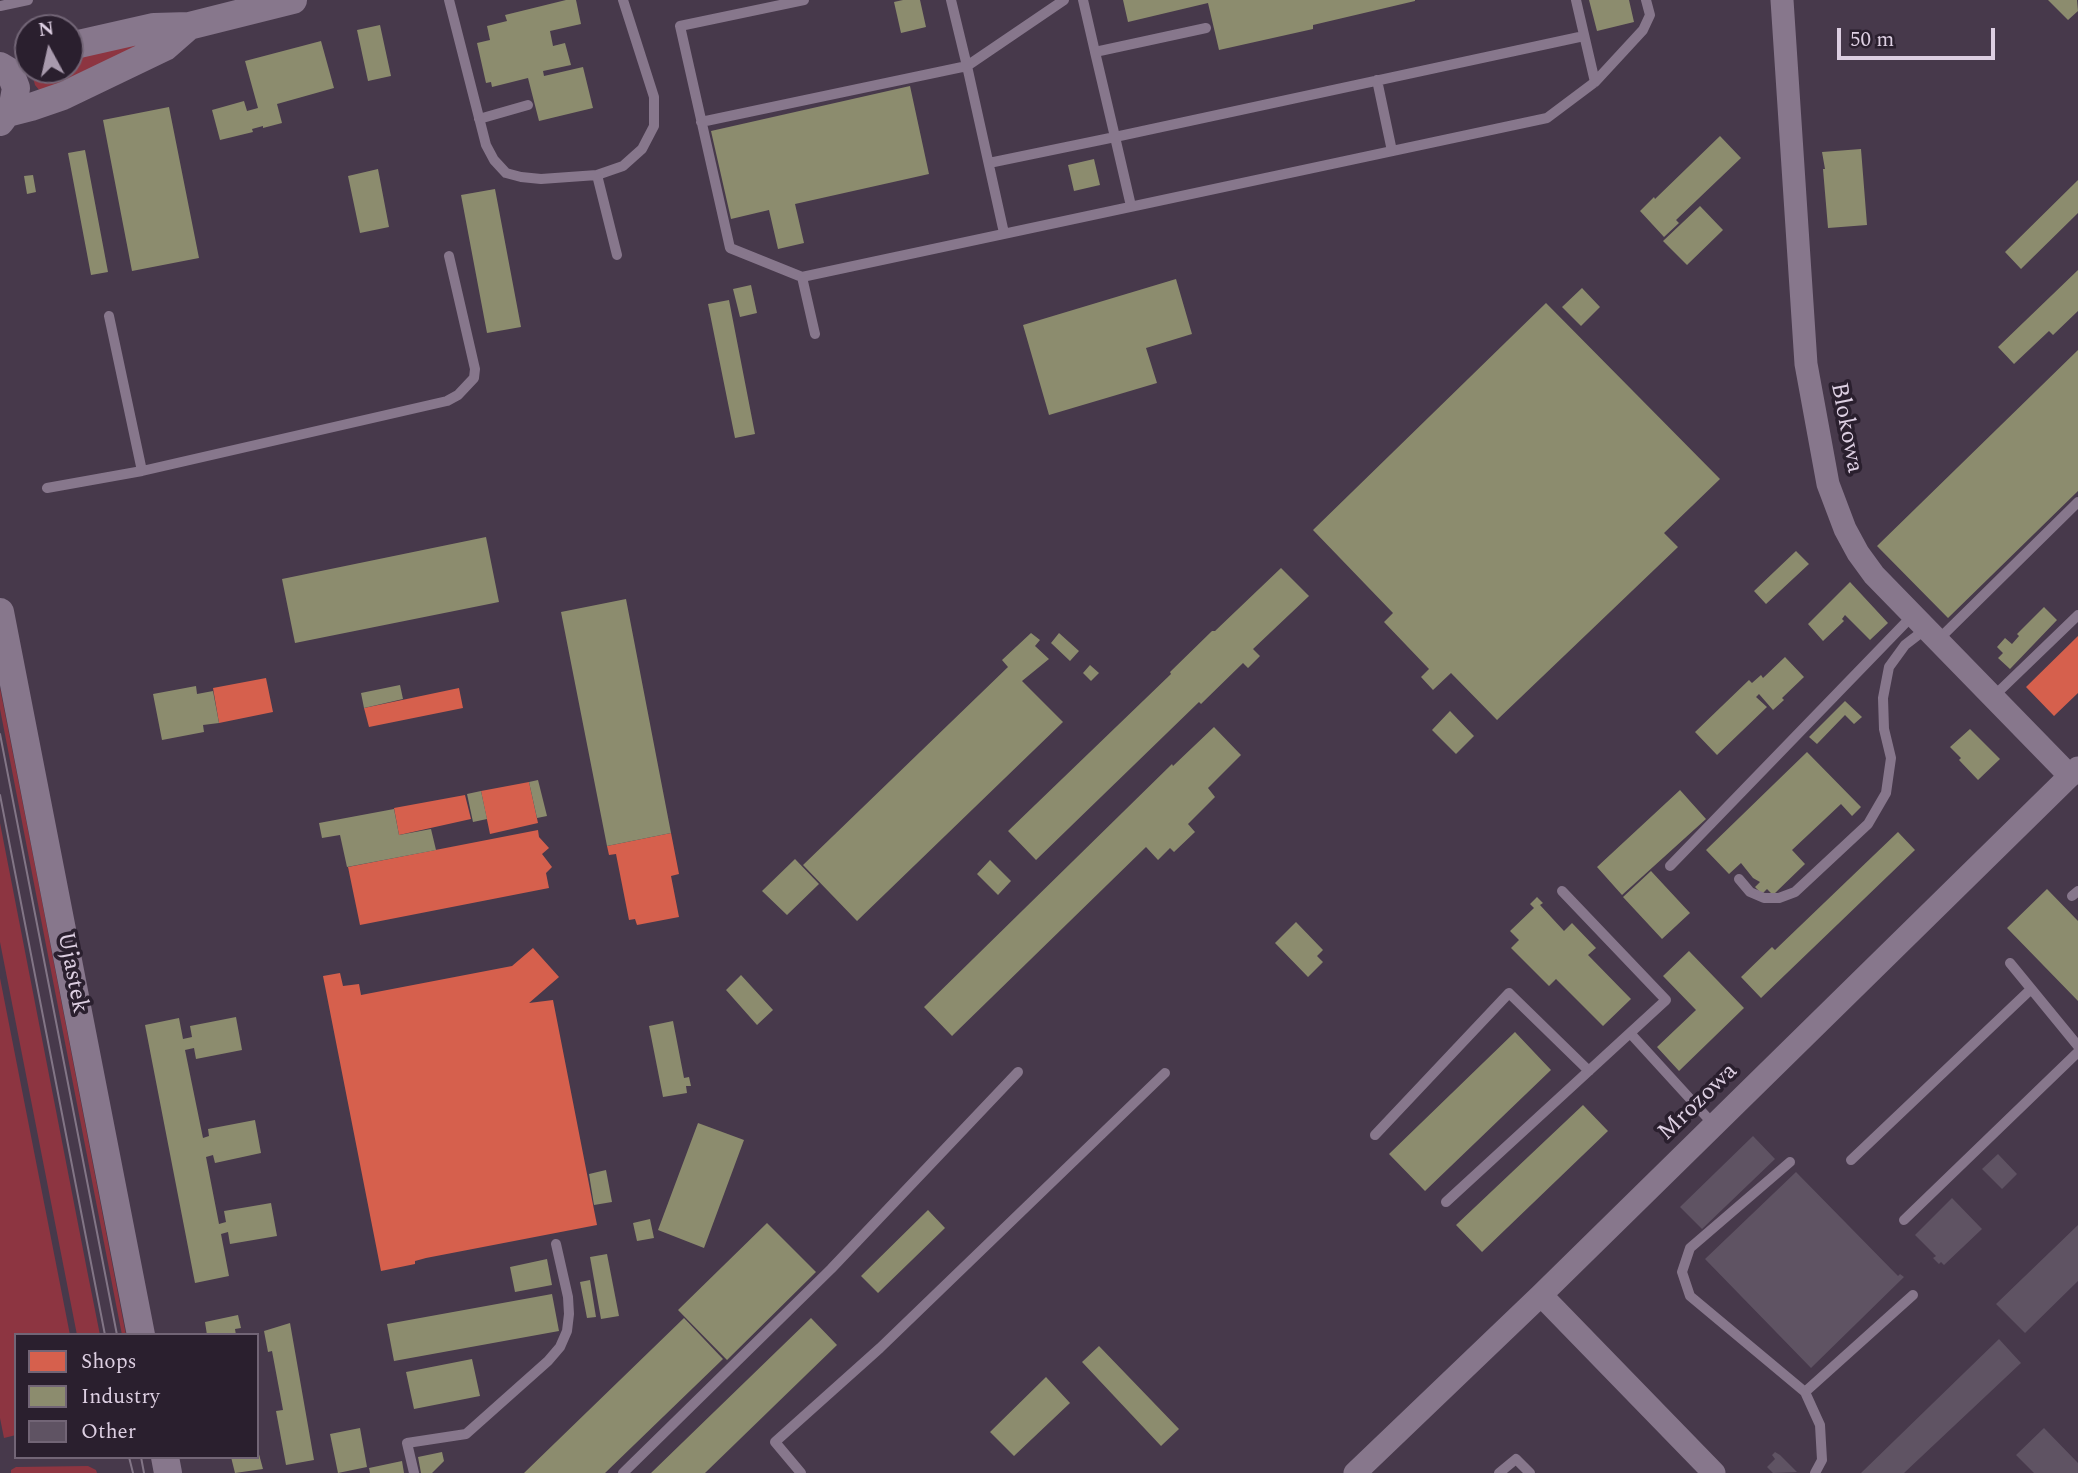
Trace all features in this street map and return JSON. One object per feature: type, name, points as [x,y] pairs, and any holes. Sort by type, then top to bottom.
[{"type":"street","points":[[84,43],[154,27],[189,26],[293,0]]},
{"type":"street","name":"Blokowa","points":[[1782,0],[1806,364],[1828,484],[1845,529],[1858,554],[1874,575],[1993,697],[2074,772]]},
{"type":"street","points":[[3,117],[63,96],[165,47],[189,26]]},
{"type":"street","points":[[0,64],[10,72],[16,88],[16,98],[3,117]]},
{"type":"street","name":"Ujastek","points":[[0,611],[141,1333]]},
{"type":"street","name":"Mrozowa","points":[[1355,1473],[2074,772]]},
{"type":"street","points":[[1541,1294],[1714,1473]]},
{"type":"lane","points":[[0,6],[28,0]]},
{"type":"lane","points":[[449,0],[486,145],[494,160],[506,173],[541,179],[597,175],[623,166],[642,149],[654,126],[654,97],[623,0]]},
{"type":"lane","points":[[804,0],[680,26],[730,248],[802,277],[1547,118],[1595,82],[1643,30],[1650,15],[1646,0]]},
{"type":"lane","points":[[951,0],[1004,233]]},
{"type":"lane","points":[[701,122],[967,66],[1064,0]]},
{"type":"lane","points":[[1083,0],[1130,206]]},
{"type":"lane","points":[[1576,0],[1595,82]]},
{"type":"lane","points":[[1095,52],[1206,28]]},
{"type":"lane","points":[[989,163],[1584,36]]},
{"type":"lane","points":[[1377,80],[1392,151]]},
{"type":"lane","points":[[479,119],[528,105]]},
{"type":"lane","points":[[597,175],[617,255]]},
{"type":"lane","points":[[47,488],[142,471],[447,401],[458,395],[474,379],[475,369],[449,256]]},
{"type":"lane","points":[[802,277],[815,334]]},
{"type":"lane","points":[[109,316],[142,471]]},
{"type":"lane","points":[[1739,879],[1750,892],[1764,898],[1779,898],[1795,892],[1868,824],[1886,793],[1891,758],[1884,729],[1883,698],[1889,667],[1905,645],[2078,502]]},
{"type":"lane","points":[[1993,697],[2078,615]]},
{"type":"lane","points":[[1670,866],[1926,628]]},
{"type":"lane","points":[[1446,1202],[1666,1000],[1562,891]]},
{"type":"lane","points":[[2010,963],[2078,1046]]},
{"type":"lane","points":[[1851,1160],[2031,989]]},
{"type":"lane","points":[[1375,1135],[1509,993],[1589,1071]]},
{"type":"lane","points":[[1630,1033],[1714,1125]]},
{"type":"lane","points":[[1904,1220],[2078,1052]]},
{"type":"lane","points":[[623,1473],[831,1269],[1018,1072]]},
{"type":"lane","points":[[801,1473],[775,1443],[880,1348],[1165,1073]]},
{"type":"lane","points":[[1790,1162],[1690,1248],[1682,1272],[1690,1296],[1805,1392],[1820,1425],[1822,1460],[1815,1473]]},
{"type":"lane","points":[[414,1473],[407,1443],[466,1434],[548,1361],[560,1347],[568,1331],[569,1314],[568,1297],[556,1244]]},
{"type":"lane","points":[[1805,1392],[1913,1294]]},
{"type":"lane","points":[[1499,1473],[1516,1459],[1530,1473]]},
{"type":"shaded area","points":[[162,36],[84,74],[84,54]]},
{"type":"shaded area","points":[[35,84],[64,84],[40,91]]},
{"type":"shaded area","points":[[0,688],[126,1333],[122,1333],[0,709]]},
{"type":"shaded area","points":[[0,823],[100,1333],[77,1333],[0,942]]},
{"type":"shaded area","points":[[0,978],[70,1333],[14,1333],[14,1436],[4,1438],[0,1418]]},
{"type":"shaded area","points":[[88,1466],[97,1473],[11,1473],[16,1467]]},
{"type":"building: Shops","points":[[2078,636],[2078,693],[2054,716],[2026,687]]},
{"type":"building: Shops","points":[[266,678],[273,712],[219,723],[213,688]]},
{"type":"building: Shops","points":[[459,688],[463,708],[369,727],[364,708]]},
{"type":"building: Shops","points":[[529,782],[538,823],[490,834],[481,791]]},
{"type":"building: Shops","points":[[465,795],[471,819],[399,835],[394,808]]},
{"type":"building: Shops","points":[[538,830],[539,837],[549,848],[542,854],[552,867],[546,873],[549,888],[360,925],[348,867]]},
{"type":"building: Shops","points":[[671,833],[679,874],[671,876],[679,917],[637,925],[635,919],[629,920],[616,854],[609,855],[607,846]]},
{"type":"building: Shops","points":[[533,948],[559,977],[529,1003],[553,1000],[597,1225],[426,1258],[415,1261],[415,1264],[381,1271],[323,976],[340,973],[343,986],[359,984],[361,995],[512,966]]},
{"type":"building: Industry","points":[[576,0],[581,24],[550,31],[553,46],[565,43],[571,65],[543,71],[544,76],[583,67],[593,108],[539,121],[528,78],[492,87],[491,82],[486,83],[477,43],[490,40],[487,26],[507,21],[505,15]]},
{"type":"building: Industry","points":[[920,0],[926,27],[901,33],[894,2]]},
{"type":"building: Industry","points":[[1123,0],[1415,1],[1313,25],[1313,29],[1219,50],[1208,3],[1128,22]]},
{"type":"building: Industry","points":[[1589,0],[1629,0],[1634,22],[1597,31]]},
{"type":"building: Industry","points":[[2048,0],[2077,0],[2078,11],[2068,20]]},
{"type":"building: Industry","points":[[380,25],[391,76],[368,81],[357,30]]},
{"type":"building: Industry","points":[[321,41],[334,88],[277,104],[282,123],[252,129],[253,132],[220,140],[212,110],[244,101],[247,111],[258,108],[245,61]]},
{"type":"building: Industry","points":[[910,86],[929,174],[795,204],[804,243],[778,249],[769,210],[731,219],[711,131]]},
{"type":"building: Industry","points":[[169,107],[199,258],[132,271],[103,120]]},
{"type":"building: Industry","points":[[1720,136],[1741,158],[1676,220],[1679,223],[1664,237],[1640,211]]},
{"type":"building: Industry","points":[[1861,149],[1867,225],[1828,228],[1822,152]]},
{"type":"building: Industry","points":[[85,150],[108,272],[91,275],[68,153]]},
{"type":"building: Industry","points":[[1094,159],[1100,185],[1074,191],[1068,165]]},
{"type":"building: Industry","points":[[378,169],[389,227],[360,233],[348,176]]},
{"type":"building: Industry","points":[[33,175],[36,192],[27,194],[24,176]]},
{"type":"building: Industry","points":[[2078,180],[2078,213],[2021,269],[2005,252]]},
{"type":"building: Industry","points":[[495,189],[521,327],[487,333],[461,195]]},
{"type":"building: Industry","points":[[1700,206],[1723,230],[1687,265],[1663,241]]},
{"type":"building: Industry","points":[[2078,270],[2078,311],[2053,335],[2049,331],[2014,364],[1998,347]]},
{"type":"building: Industry","points":[[1176,279],[1192,334],[1146,348],[1157,383],[1049,415],[1023,325]]},
{"type":"building: Industry","points":[[751,285],[757,313],[740,317],[733,289]]},
{"type":"building: Industry","points":[[1582,288],[1600,307],[1581,326],[1562,307]]},
{"type":"building: Industry","points":[[729,300],[755,434],[735,438],[708,304]]},
{"type":"building: Industry","points":[[1546,303],[1720,479],[1664,533],[1678,547],[1497,720],[1451,673],[1433,690],[1421,677],[1429,669],[1384,622],[1393,613],[1313,530]]},
{"type":"building: Industry","points":[[2078,350],[2078,491],[1948,618],[1877,546]]},
{"type":"building: Industry","points":[[486,537],[499,602],[295,643],[282,579]]},
{"type":"building: Industry","points":[[1796,551],[1809,564],[1766,604],[1754,591]]},
{"type":"building: Industry","points":[[1281,568],[1309,596],[1253,649],[1260,656],[1248,668],[1243,663],[1201,704],[1199,702],[1036,860],[1008,831],[1212,631]]},
{"type":"building: Industry","points":[[1850,582],[1888,623],[1870,640],[1845,615],[1842,619],[1844,621],[1823,641],[1808,624]]},
{"type":"building: Industry","points":[[626,599],[671,833],[607,846],[561,612]]},
{"type":"building: Industry","points":[[2044,607],[2057,620],[2010,669],[1998,658],[2003,653],[1997,647],[2005,638],[2012,644],[2019,636],[2017,634]]},
{"type":"building: Industry","points":[[1031,633],[1040,640],[1035,646],[1049,659],[1022,681],[1063,722],[857,921],[803,865],[1008,667],[1002,660]]},
{"type":"building: Industry","points":[[1059,633],[1079,651],[1070,661],[1051,643]]},
{"type":"building: Industry","points":[[1785,657],[1804,677],[1773,710],[1759,694],[1756,697],[1767,707],[1717,755],[1695,732],[1749,680],[1752,683],[1761,675],[1763,678]]},
{"type":"building: Industry","points":[[1090,665],[1099,673],[1091,681],[1083,673]]},
{"type":"building: Industry","points":[[400,685],[403,699],[364,708],[361,693]]},
{"type":"building: Industry","points":[[196,686],[197,694],[213,691],[219,723],[203,725],[204,732],[162,740],[153,694]]},
{"type":"building: Industry","points":[[1845,701],[1862,717],[1854,724],[1845,715],[1817,744],[1809,737]]},
{"type":"building: Industry","points":[[1450,711],[1474,736],[1456,754],[1432,730]]},
{"type":"building: Industry","points":[[1214,727],[1241,755],[1208,788],[1215,797],[1188,824],[1195,832],[1174,852],[1170,848],[1158,860],[1146,847],[952,1036],[924,1007],[1172,764],[1173,766]]},
{"type":"building: Industry","points":[[1970,729],[2000,759],[1978,780],[1950,747]]},
{"type":"building: Industry","points":[[1807,752],[1861,807],[1852,816],[1841,804],[1792,850],[1805,864],[1773,895],[1767,889],[1762,894],[1755,887],[1760,882],[1753,878],[1741,863],[1729,874],[1706,850]]},
{"type":"building: Industry","points":[[538,780],[547,816],[537,818],[529,782]]},
{"type":"building: Industry","points":[[1680,790],[1706,819],[1622,895],[1597,867]]},
{"type":"building: Industry","points":[[481,791],[487,819],[473,822],[467,794]]},
{"type":"building: Industry","points":[[394,809],[399,835],[431,829],[436,850],[347,867],[340,835],[322,838],[319,823]]},
{"type":"building: Industry","points":[[1898,832],[1915,850],[1761,998],[1741,977],[1772,947],[1775,950]]},
{"type":"building: Industry","points":[[795,859],[819,884],[787,915],[762,891]]},
{"type":"building: Industry","points":[[990,860],[1011,881],[998,895],[977,874]]},
{"type":"building: Industry","points":[[1651,871],[1690,913],[1662,939],[1623,897]]},
{"type":"building: Industry","points":[[2047,889],[2078,921],[2078,1001],[2007,928]]},
{"type":"building: Industry","points":[[1537,897],[1543,903],[1540,905],[1564,931],[1572,923],[1596,948],[1588,955],[1631,999],[1603,1026],[1556,979],[1549,986],[1511,948],[1519,940],[1510,931],[1534,908],[1530,904]]},
{"type":"building: Industry","points":[[1296,922],[1323,950],[1317,956],[1323,962],[1308,977],[1275,943]]},
{"type":"building: Industry","points":[[1689,951],[1744,1008],[1679,1071],[1657,1047],[1696,1010],[1663,976]]},
{"type":"building: Industry","points":[[741,975],[773,1010],[757,1025],[726,990]]},
{"type":"building: Industry","points":[[236,1017],[242,1050],[196,1059],[194,1048],[185,1050],[203,1138],[209,1136],[208,1129],[255,1120],[261,1153],[215,1163],[213,1155],[206,1157],[219,1224],[226,1222],[224,1211],[271,1203],[277,1236],[230,1244],[228,1232],[221,1234],[229,1276],[195,1283],[145,1025],[179,1018],[183,1039],[192,1037],[190,1026]]},
{"type":"building: Industry","points":[[673,1021],[684,1078],[689,1077],[691,1086],[686,1086],[687,1093],[663,1097],[649,1026]]},
{"type":"building: Industry","points":[[1515,1032],[1551,1070],[1425,1191],[1389,1154]]},
{"type":"building: Industry","points":[[1583,1105],[1608,1131],[1482,1252],[1456,1225]]},
{"type":"building: Industry","points":[[698,1123],[744,1140],[704,1248],[658,1230]]},
{"type":"building: Industry","points":[[606,1170],[612,1202],[594,1205],[589,1174]]},
{"type":"building: Industry","points":[[928,1210],[945,1228],[878,1293],[861,1276]]},
{"type":"building: Industry","points":[[650,1219],[654,1238],[637,1241],[633,1223]]},
{"type":"building: Industry","points":[[767,1223],[816,1272],[727,1360],[678,1310]]},
{"type":"building: Industry","points":[[607,1254],[619,1316],[601,1319],[590,1257]]},
{"type":"building: Industry","points":[[547,1259],[552,1285],[515,1292],[510,1267]]},
{"type":"building: Industry","points":[[590,1280],[596,1317],[587,1318],[580,1282]]},
{"type":"building: Industry","points":[[552,1294],[559,1331],[394,1361],[387,1324]]},
{"type":"building: Industry","points":[[238,1315],[241,1328],[235,1329],[236,1333],[207,1333],[205,1322]]},
{"type":"building: Industry","points":[[684,1318],[723,1359],[605,1473],[524,1473]]},
{"type":"building: Industry","points":[[811,1318],[837,1345],[705,1473],[651,1473]]},
{"type":"building: Industry","points":[[290,1323],[314,1460],[286,1465],[276,1411],[283,1410],[272,1351],[268,1352],[264,1331]]},
{"type":"building: Industry","points":[[1099,1346],[1179,1429],[1161,1446],[1082,1362]]},
{"type":"building: Industry","points":[[472,1359],[480,1396],[414,1409],[406,1372]]},
{"type":"building: Industry","points":[[1046,1377],[1070,1403],[1014,1456],[990,1432]]},
{"type":"building: Industry","points":[[360,1428],[367,1467],[338,1473],[330,1434]]},
{"type":"building: Industry","points":[[442,1452],[444,1461],[432,1473],[421,1473],[418,1457]]},
{"type":"building: Industry","points":[[259,1454],[263,1469],[235,1473],[232,1459],[259,1459]]},
{"type":"building: Industry","points":[[402,1461],[404,1473],[370,1473],[369,1468]]},
{"type":"building: Other","points":[[1753,1136],[1775,1159],[1702,1229],[1680,1207]]},
{"type":"building: Other","points":[[1998,1154],[2017,1174],[2002,1189],[1982,1169]]},
{"type":"building: Other","points":[[1796,1172],[1898,1276],[1900,1274],[1904,1277],[1811,1368],[1705,1259]]},
{"type":"building: Other","points":[[1952,1198],[1982,1229],[1944,1265],[1933,1258],[1936,1256],[1915,1235]]},
{"type":"building: Other","points":[[2078,1225],[2078,1281],[2025,1333],[1996,1304]]},
{"type":"building: Other","points":[[1999,1339],[2021,1363],[1904,1473],[1861,1473]]},
{"type":"building: Other","points":[[2044,1428],[2078,1463],[2078,1473],[2034,1473],[2016,1455]]},
{"type":"building: Other","points":[[1775,1452],[1797,1472],[1773,1473],[1767,1467],[1775,1459],[1772,1455]]},
{"type":"tram line","points":[[0,734],[117,1333]]},
{"type":"tram line","points":[[0,795],[105,1333]]},
{"type":"tram line","points":[[130,1459],[133,1473]]},
{"type":"tram line","points":[[141,1459],[144,1473]]}]
